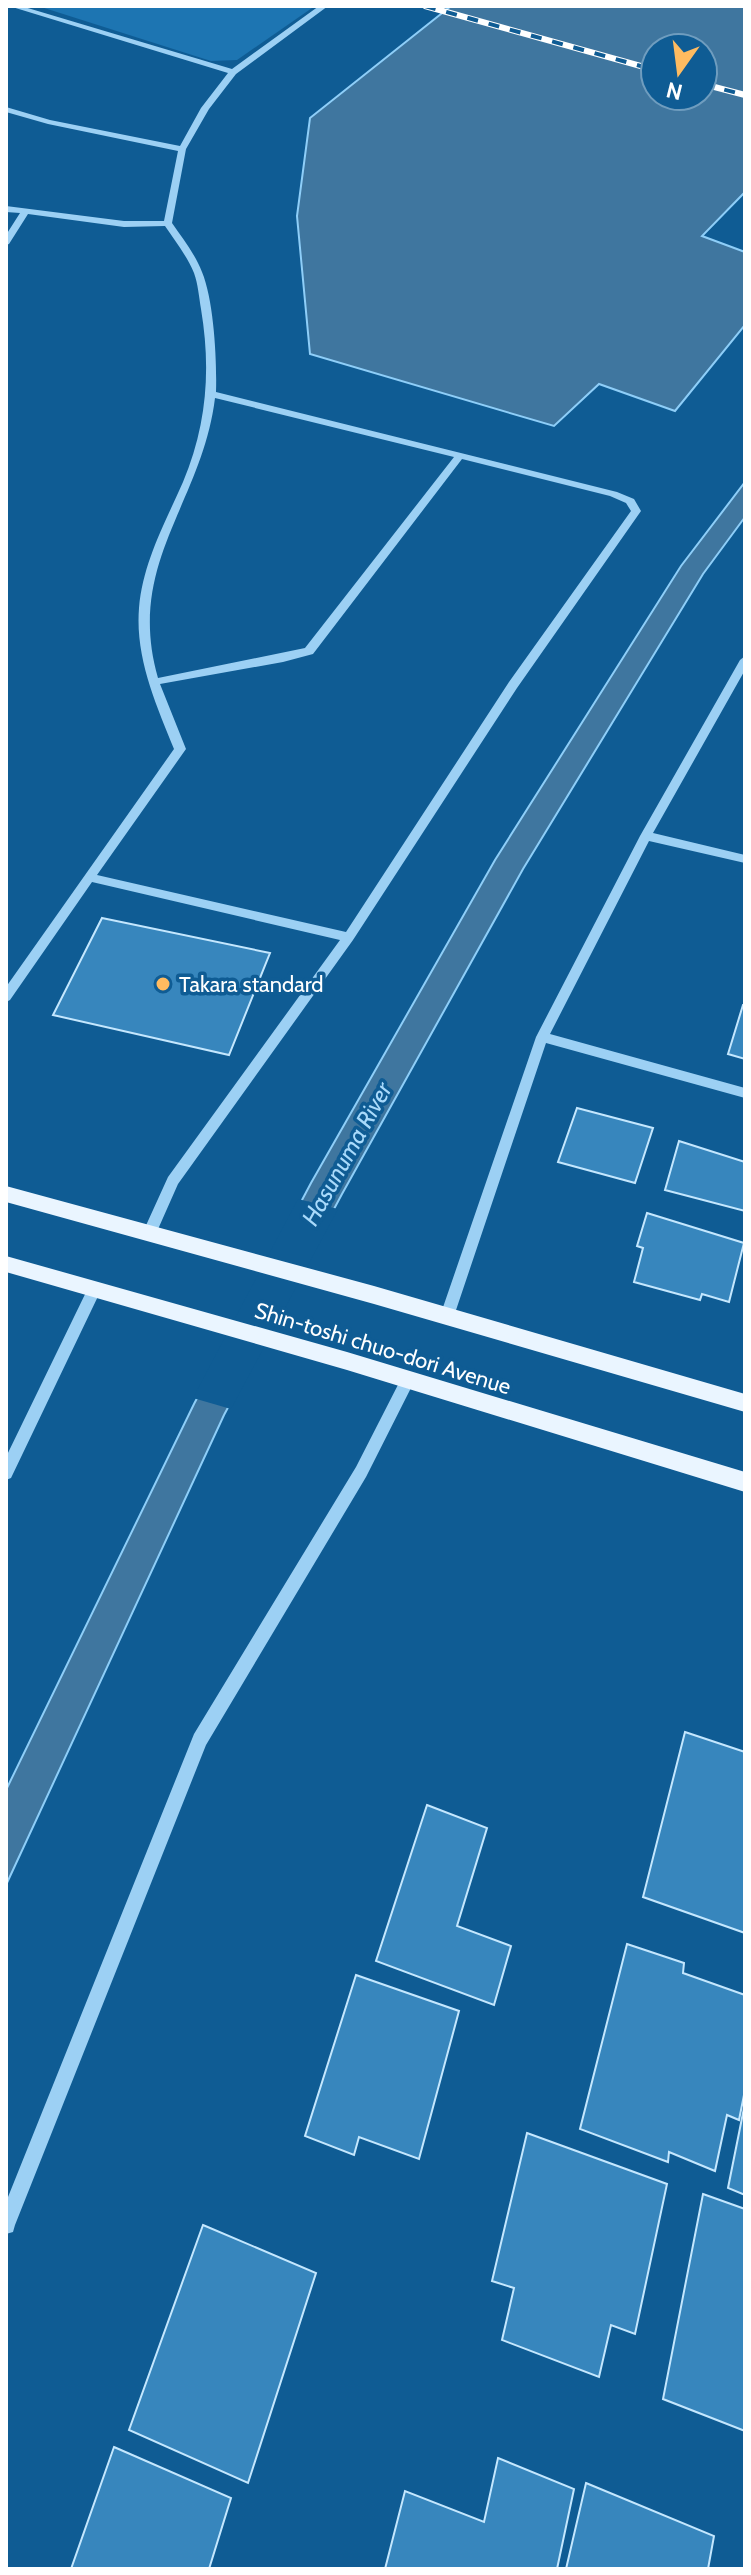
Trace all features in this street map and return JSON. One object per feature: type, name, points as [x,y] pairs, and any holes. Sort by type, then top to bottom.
[{"type":"main road","name":"Shin-toshi chuo-dori Avenue","points":[[6,1194],[208,1248],[745,1403]]},
{"type":"main road","name":"Shin-toshi chuo-dori Avenue","points":[[6,1264],[347,1361],[745,1482]]},
{"type":"street","points":[[13,6],[233,72]]},
{"type":"street","points":[[6,997],[180,749],[154,682],[146,649],[143,609],[157,542],[207,430],[212,394],[213,353],[198,272],[168,223],[182,149],[205,108],[233,72],[324,6]]},
{"type":"street","points":[[6,109],[48,122],[182,149]]},
{"type":"street","points":[[6,209],[124,224],[168,223]]},
{"type":"street","points":[[6,242],[27,210]]},
{"type":"street","points":[[150,1232],[173,1181],[349,937],[513,685],[636,511],[630,501],[613,494],[212,394]]},
{"type":"street","points":[[154,682],[309,651],[460,456]]},
{"type":"street","points":[[447,1316],[542,1037],[646,836],[745,660]]},
{"type":"street","points":[[646,836],[745,859]]},
{"type":"street","points":[[89,877],[349,937]]},
{"type":"street","points":[[542,1037],[745,1093]]},
{"type":"street","points":[[6,1473],[95,1288]]},
{"type":"street","points":[[6,2225],[200,1740],[361,1472],[408,1380]]},
{"type":"shaded area","points":[[38,6],[312,8],[237,60],[211,61]]},
{"type":"water","points":[[451,6],[745,6],[745,192],[702,236],[745,252],[745,325],[675,411],[599,384],[554,426],[310,354],[297,216],[310,118]]},
{"type":"water","name":"Hasunuma River","points":[[745,482],[745,517],[703,574],[523,869],[342,1194],[224,1415],[6,1885],[6,1790],[194,1404],[311,1183],[495,860],[681,566]]},
{"type":"pier","points":[[298,1199],[338,1209],[231,1409],[193,1398]]},
{"type":"building","name":"Takara standard","points":[[102,918],[270,953],[229,1055],[53,1015]]},
{"type":"building","points":[[745,1005],[745,1059],[728,1054]]},
{"type":"building","points":[[577,1108],[653,1128],[635,1183],[558,1162]]},
{"type":"building","points":[[679,1141],[745,1162],[745,1211],[665,1190]]},
{"type":"building","points":[[647,1213],[744,1243],[729,1302],[702,1294],[700,1300],[634,1282],[643,1248],[637,1246]]},
{"type":"building","points":[[685,1732],[745,1752],[745,1933],[643,1897]]},
{"type":"building","points":[[427,1805],[487,1828],[457,1926],[511,1946],[494,2005],[376,1961]]},
{"type":"building","points":[[627,1944],[684,1963],[683,1973],[745,1995],[745,2090],[739,2120],[727,2115],[715,2171],[669,2152],[668,2162],[580,2129]]},
{"type":"building","points":[[356,1975],[459,2011],[419,2159],[359,2137],[354,2155],[305,2136]]},
{"type":"building","points":[[745,2103],[745,2195],[728,2188]]},
{"type":"building","points":[[527,2133],[667,2184],[635,2334],[611,2325],[599,2377],[502,2340],[514,2288],[492,2281]]},
{"type":"building","points":[[703,2194],[745,2209],[745,2431],[663,2399]]},
{"type":"building","points":[[203,2225],[316,2273],[248,2483],[129,2430]]},
{"type":"building","points":[[114,2447],[231,2498],[209,2569],[71,2569]]},
{"type":"building","points":[[498,2458],[574,2489],[557,2569],[385,2569],[405,2491],[484,2522]]},
{"type":"building","points":[[586,2483],[714,2536],[708,2569],[566,2569]]},
{"type":"railway","points":[[425,6],[639,66]]},
{"type":"railway","points":[[719,88],[745,95]]},
{"type":"place","name":"Takara standard","points":[[163,984]]}]
